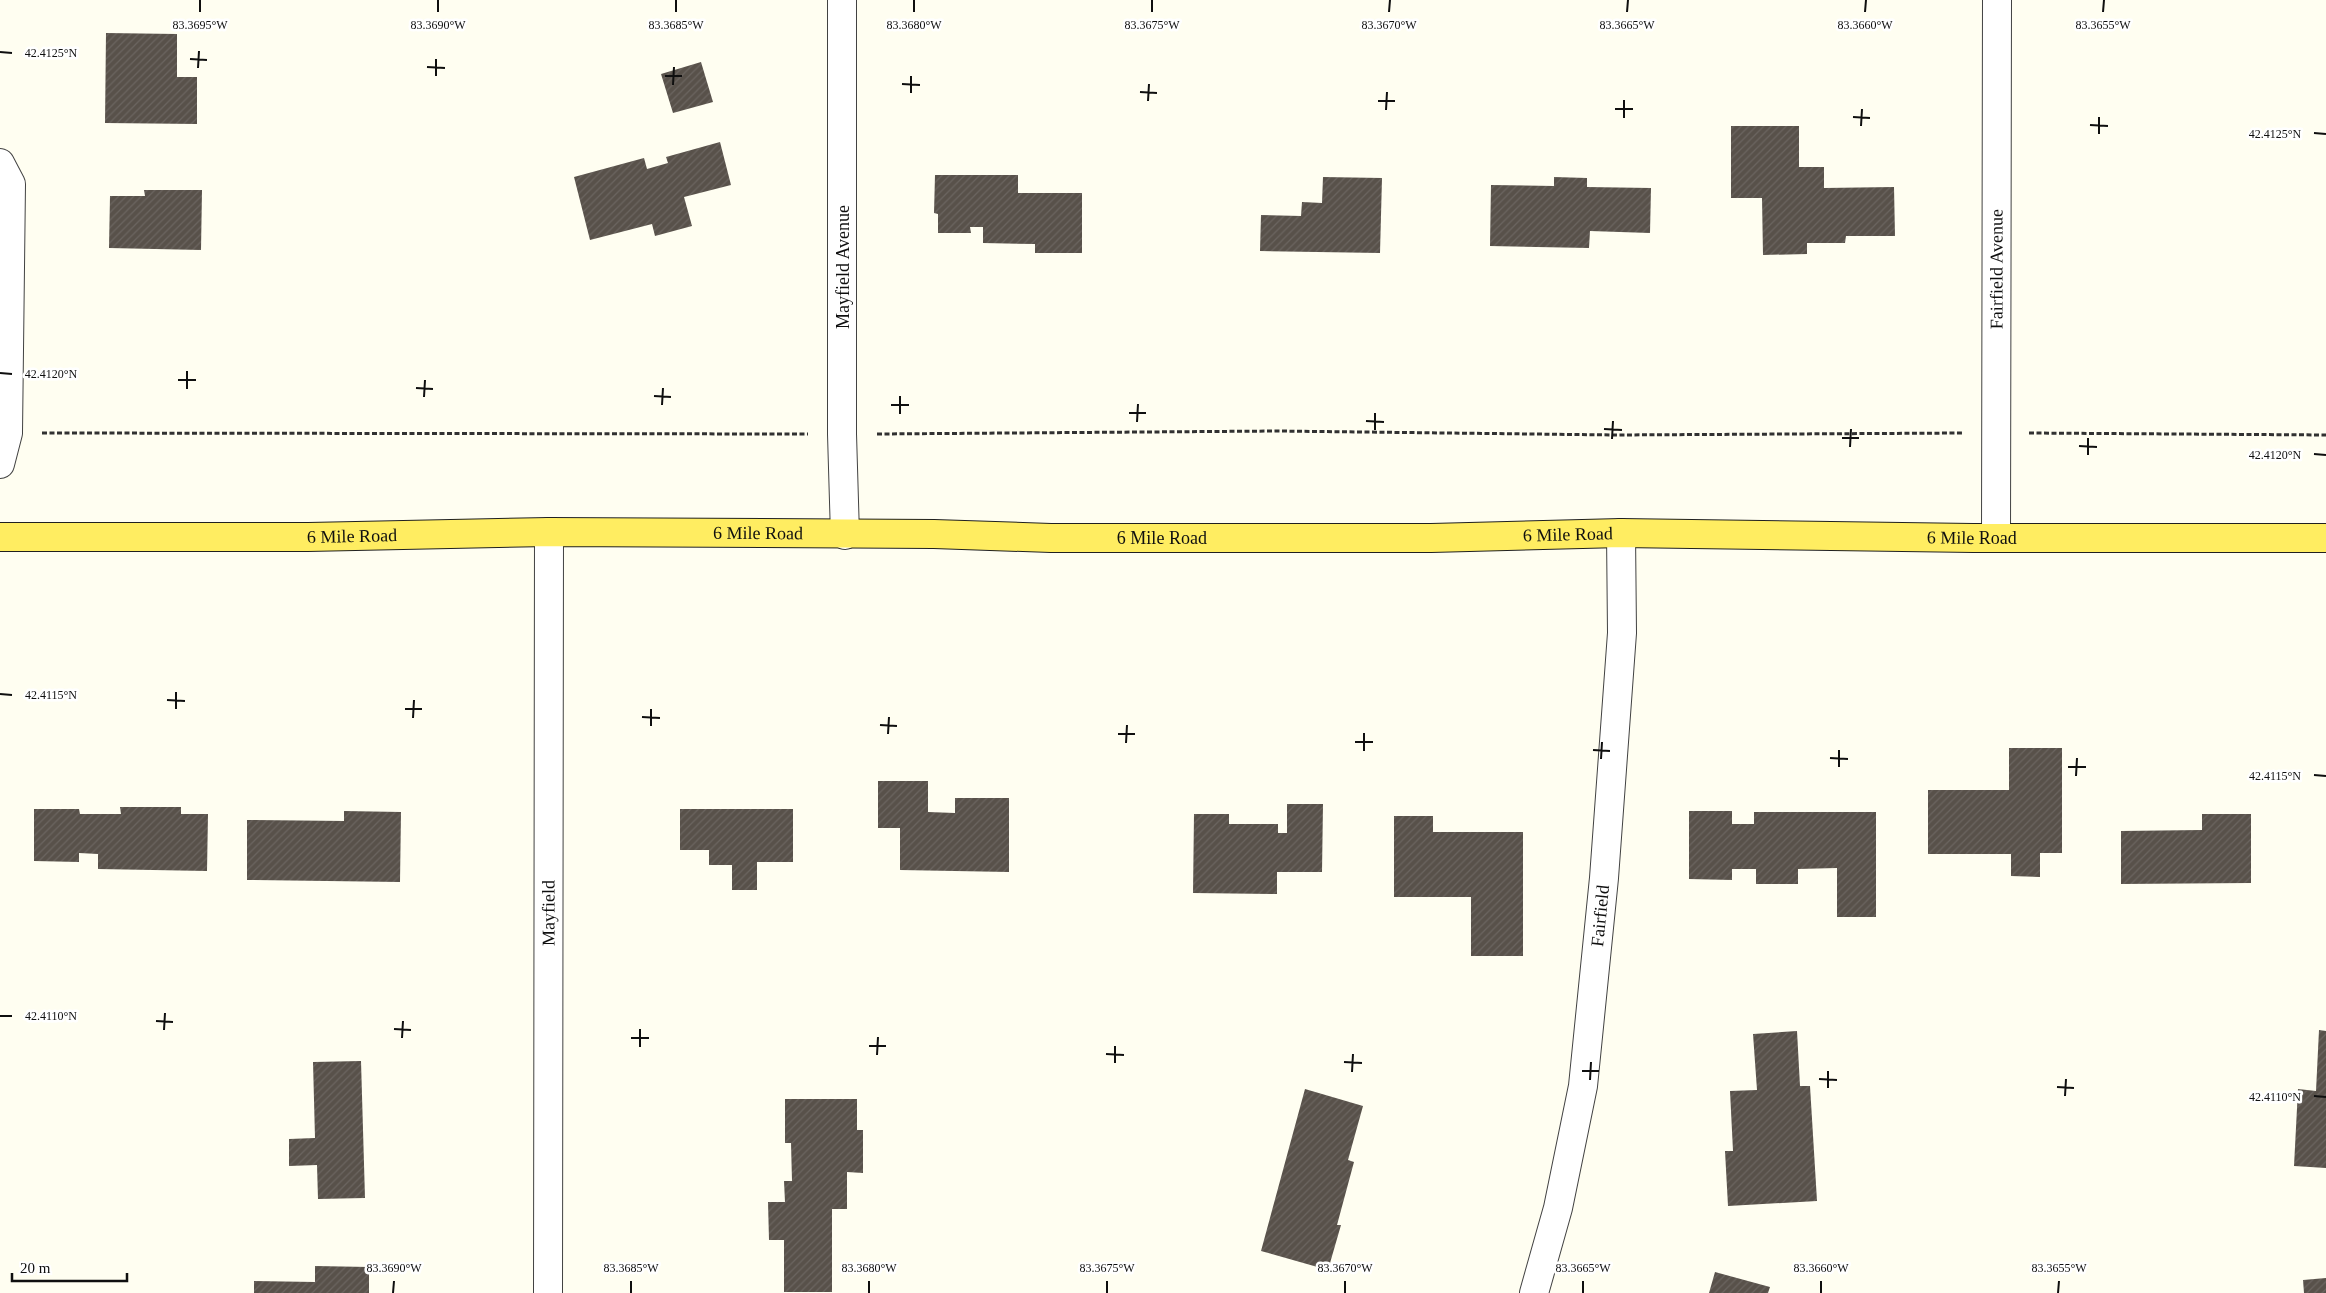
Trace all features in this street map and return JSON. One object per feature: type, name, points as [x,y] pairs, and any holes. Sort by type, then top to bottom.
[{"type":"main road","name":"6 Mile Road","points":[[0,537],[308,537],[549,532],[934,534],[1051,538],[1431,538],[1621,533],[1996,538],[2326,538]]},
{"type":"street","name":"Mayfield Avenue","points":[[842,0],[842,434],[844,535]]},
{"type":"street","name":"Fairfield Avenue","points":[[1996,538],[1997,0]]},
{"type":"street","points":[[0,163],[11,184],[8,433],[0,464]]},
{"type":"street","name":"Mayfield","points":[[548,1293],[549,532]]},
{"type":"street","name":"Fairfield","points":[[1534,1293],[1558,1208],[1583,1086],[1604,878],[1622,633],[1621,533]]},
{"type":"path","points":[[8,433],[842,434],[1277,431],[1617,435],[1996,432],[2326,435]]},
{"type":"building","points":[[106,33],[177,34],[177,77],[197,77],[197,124],[105,123]]},
{"type":"building","points":[[701,62],[713,102],[673,113],[661,74]]},
{"type":"building","points":[[1731,126],[1799,126],[1799,167],[1824,167],[1824,188],[1894,187],[1895,236],[1846,236],[1845,243],[1807,243],[1807,254],[1763,255],[1762,198],[1731,198]]},
{"type":"building","points":[[720,142],[731,185],[684,197],[692,226],[655,236],[652,224],[590,240],[574,177],[644,158],[647,169],[668,163],[666,157]]},
{"type":"building","points":[[935,175],[1018,175],[1018,193],[1082,193],[1082,253],[1035,253],[1035,244],[983,243],[983,227],[970,227],[971,233],[938,233],[938,214],[934,213]]},
{"type":"building","points":[[1323,177],[1382,178],[1380,253],[1260,251],[1261,215],[1301,216],[1302,202],[1322,203]]},
{"type":"building","points":[[1554,177],[1587,178],[1587,187],[1651,188],[1650,233],[1590,231],[1589,248],[1490,246],[1491,185],[1554,186]]},
{"type":"building","points":[[144,190],[202,190],[201,250],[109,248],[110,196],[145,196]]},
{"type":"building","points":[[2009,748],[2062,748],[2062,853],[2040,853],[2040,877],[2011,876],[2011,854],[1928,854],[1928,790],[2009,790]]},
{"type":"building","points":[[878,781],[928,781],[928,812],[955,813],[955,798],[1009,798],[1009,872],[900,870],[900,828],[878,828]]},
{"type":"building","points":[[1287,804],[1323,804],[1322,872],[1277,872],[1277,894],[1193,893],[1194,814],[1229,814],[1229,824],[1278,824],[1278,833],[1287,833]]},
{"type":"building","points":[[120,807],[181,807],[181,814],[208,814],[207,871],[98,869],[98,854],[79,853],[79,862],[34,861],[34,809],[79,809],[80,814],[121,814]]},
{"type":"building","points":[[680,809],[793,809],[793,862],[757,862],[757,890],[732,890],[732,865],[709,865],[709,850],[680,850]]},
{"type":"building","points":[[344,811],[401,812],[400,882],[247,880],[247,820],[344,821]]},
{"type":"building","points":[[1689,811],[1732,811],[1732,824],[1754,824],[1754,812],[1876,812],[1876,917],[1837,917],[1837,868],[1798,869],[1798,884],[1756,884],[1756,869],[1732,869],[1732,880],[1689,879]]},
{"type":"building","points":[[2202,814],[2251,814],[2251,883],[2121,884],[2121,831],[2202,830]]},
{"type":"building","points":[[1394,816],[1433,816],[1433,832],[1523,832],[1523,956],[1471,956],[1471,897],[1394,897]]},
{"type":"building","points":[[2319,1030],[2326,1031],[2326,1168],[2294,1166],[2298,1089],[2316,1091]]},
{"type":"building","points":[[1797,1031],[1800,1086],[1810,1086],[1817,1201],[1728,1206],[1725,1151],[1733,1151],[1730,1091],[1757,1090],[1753,1034]]},
{"type":"building","points":[[361,1061],[365,1198],[318,1199],[317,1165],[289,1166],[289,1139],[315,1138],[313,1062]]},
{"type":"building","points":[[1305,1089],[1363,1106],[1348,1160],[1354,1162],[1337,1225],[1341,1225],[1328,1270],[1261,1251]]},
{"type":"building","points":[[785,1099],[857,1099],[857,1130],[863,1130],[863,1173],[847,1172],[847,1209],[832,1209],[832,1292],[784,1292],[784,1240],[769,1240],[768,1202],[785,1202],[784,1181],[792,1181],[791,1143],[785,1143]]},
{"type":"building","points":[[315,1266],[369,1267],[369,1293],[254,1293],[254,1281],[315,1282]]},
{"type":"building","points":[[1715,1272],[1770,1287],[1768,1293],[1709,1293]]},
{"type":"building","points":[[2326,1278],[2326,1293],[2304,1293],[2303,1280]]}]
